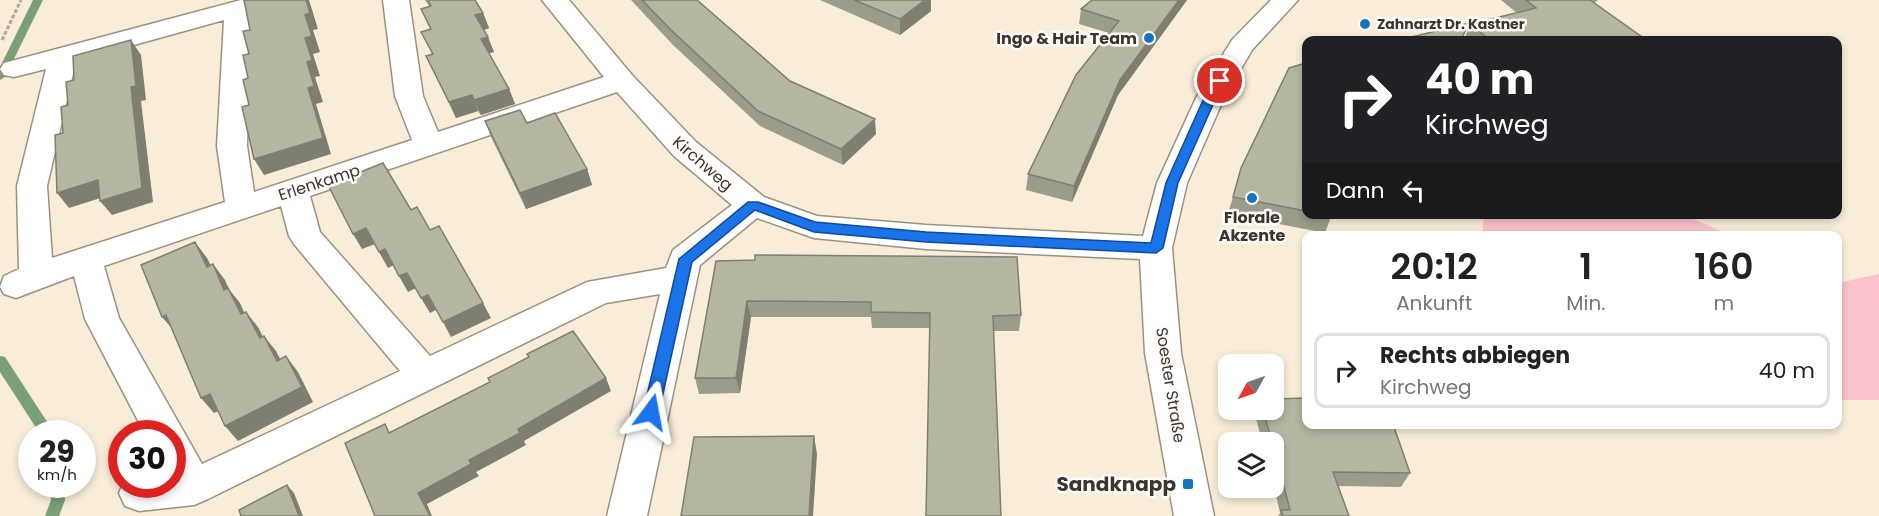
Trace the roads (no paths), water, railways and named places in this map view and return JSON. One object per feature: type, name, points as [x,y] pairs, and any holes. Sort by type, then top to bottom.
[{"type":"street","points":[[14,69],[270,0]]},
{"type":"street","points":[[396,0],[409,96],[429,145]]},
{"type":"street","name":"Kirchweg","points":[[555,0],[622,81],[685,150],[753,205],[814,227],[926,237],[1156,248]]},
{"type":"street","name":"Soester Straße","points":[[1194,516],[1163,352],[1156,248],[1172,183],[1210,98],[1241,46],[1285,0]]},
{"type":"street","points":[[237,9],[232,146],[241,207]]},
{"type":"street","name":"Erlenkamp","points":[[63,57],[32,186],[26,280],[622,81]]},
{"type":"street","points":[[293,190],[305,236],[425,375]]},
{"type":"street","points":[[627,516],[685,259],[753,205]]},
{"type":"street","points":[[86,259],[102,319],[157,420]]},
{"type":"street","points":[[186,488],[194,487],[600,291],[681,278]]},
{"type":"street","points":[[186,472],[194,487]]},
{"type":"waterway","points":[[0,77],[38,0]]},
{"type":"waterway","points":[[0,361],[39,420]]},
{"type":"waterway","points":[[52,516],[58,498]]},
{"type":"place","name":"Zahnarzt Dr. Kastner","points":[[1365,24]]},
{"type":"place","name":"Ingo & Hair Team","points":[[1149,38]]},
{"type":"place","name":"Florale Akzente","points":[[1252,198]]},
{"type":"place","name":"Sandknapp","points":[[1188,484]]}]
